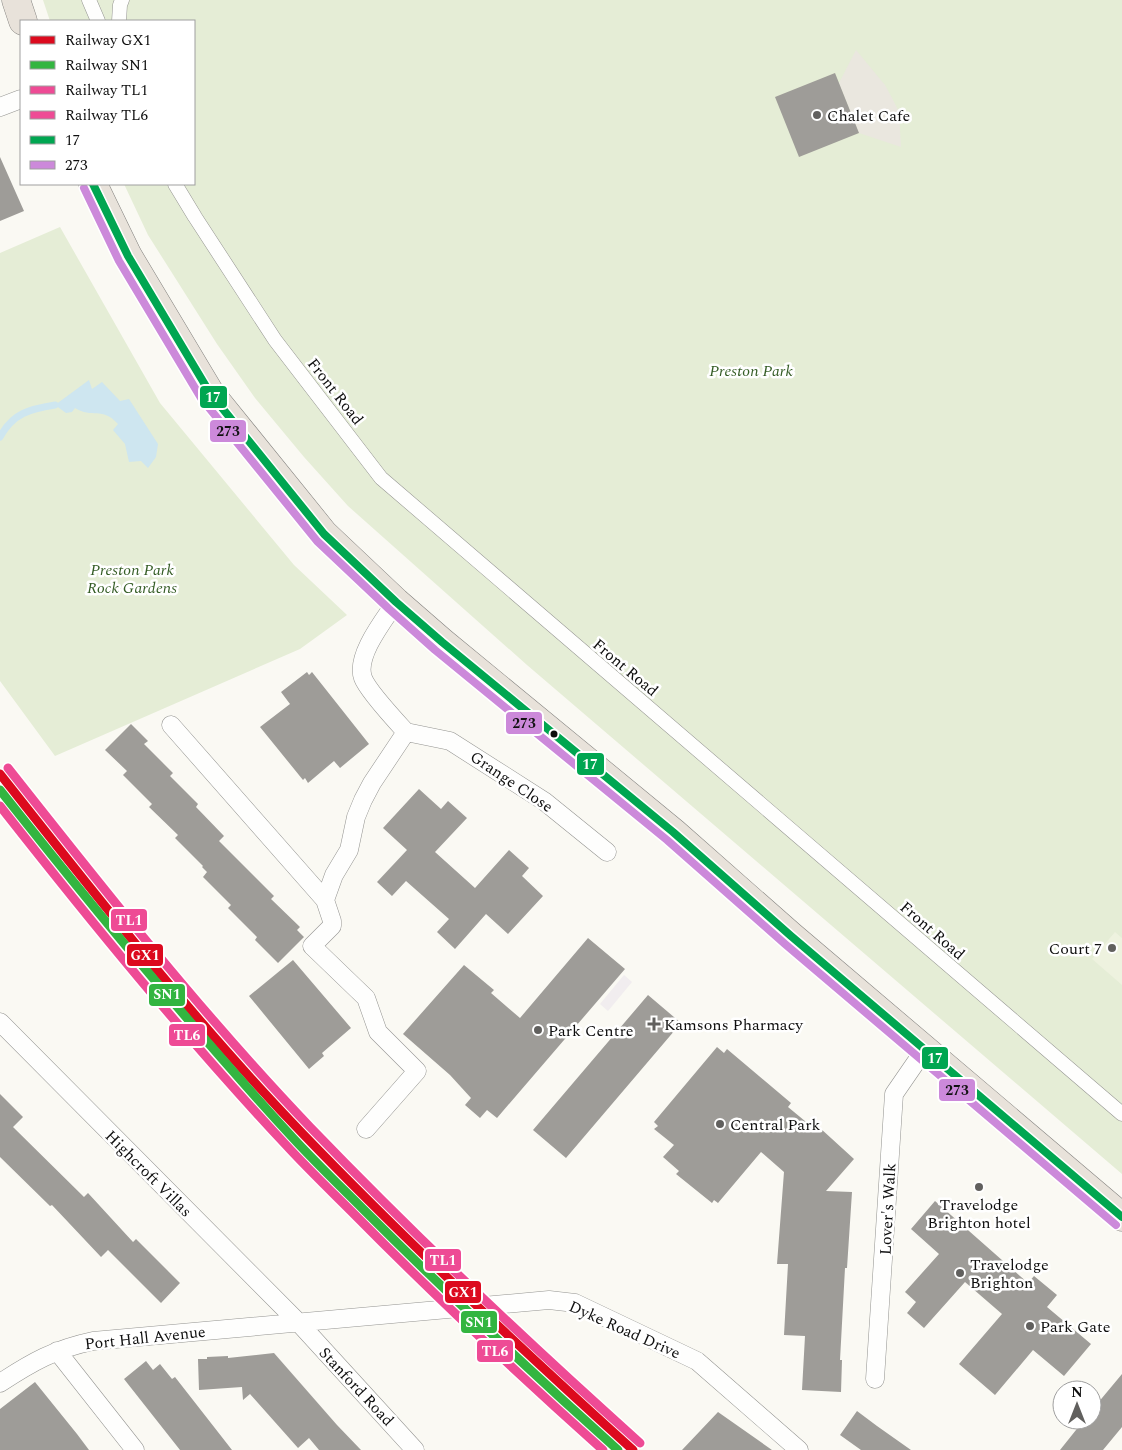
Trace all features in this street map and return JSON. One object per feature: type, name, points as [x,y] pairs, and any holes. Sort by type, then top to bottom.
[{"type":"highway","points":[[16,0],[24,20]]},
{"type":"highway","points":[[93,185],[128,256],[210,393],[324,534],[396,602],[442,642],[673,832],[745,896],[1122,1218]]},
{"type":"street","points":[[89,0],[98,20]]},
{"type":"street","points":[[120,20],[122,0]]},
{"type":"street","points":[[0,107],[20,99]]},
{"type":"street","name":"Front Road","points":[[176,185],[275,340],[381,478],[1122,1114]]},
{"type":"street","points":[[325,900],[334,875],[349,850],[356,817],[363,800],[406,732],[370,689],[363,677],[362,664],[366,652],[396,602]]},
{"type":"street","points":[[171,725],[325,900],[332,926],[312,946],[366,998],[378,1032],[417,1071],[366,1130]]},
{"type":"street","name":"Grange Close","points":[[406,732],[450,740],[544,801],[607,852]]},
{"type":"street","name":"Highcroft Villas","points":[[0,1022],[298,1323]]},
{"type":"street","name":"Lover's Walk","points":[[875,1379],[894,1094],[926,1049]]},
{"type":"street","name":"Dyke Road Drive","points":[[298,1323],[549,1300],[575,1303],[697,1361],[799,1450]]},
{"type":"street","name":"Port Hall Avenue","points":[[0,1383],[42,1357],[93,1341],[298,1323]]},
{"type":"street","name":"Stanford Road","points":[[298,1323],[415,1450]]},
{"type":"street","points":[[57,1351],[135,1450]]},
{"type":"shaded area","points":[[856,50],[885,85],[899,112],[901,147],[859,133],[839,83]]},
{"type":"shaded area","points":[[624,975],[632,982],[608,1011],[600,1004]]},
{"type":"green space","name":"Preston Park","points":[[43,0],[1122,0],[1122,1174],[527,665],[348,506],[255,398],[217,344],[148,235],[124,185],[195,185],[195,20],[50,20]]},
{"type":"green space","name":"Preston Park Rock Gardens","points":[[60,227],[160,403],[294,565],[347,615],[300,649],[55,756],[0,681],[0,253]]},
{"type":"green space","name":"Court 7","points":[[1115,932],[1122,938],[1122,985],[1092,959]]},
{"type":"water","points":[[89,380],[92,389],[102,382],[120,401],[129,399],[158,444],[156,457],[148,468],[141,461],[129,462],[125,444],[113,430],[118,424],[107,415],[87,413],[75,408],[72,412],[66,413],[55,405]]},
{"type":"building","name":"Chalet Cafe","points":[[835,73],[859,133],[799,157],[775,97]]},
{"type":"building","points":[[0,157],[24,211],[0,221]]},
{"type":"building","points":[[307,672],[309,675],[312,672],[369,744],[340,768],[334,761],[308,783],[305,778],[303,780],[260,727],[290,704],[281,692]]},
{"type":"building","points":[[131,724],[148,741],[144,744],[173,773],[170,776],[198,804],[196,807],[224,836],[219,841],[274,896],[271,899],[300,927],[297,930],[304,937],[278,963],[255,940],[257,937],[228,908],[231,905],[203,877],[207,872],[203,866],[175,838],[178,835],[149,807],[152,804],[123,775],[127,771],[105,750]]},
{"type":"building","points":[[419,789],[441,809],[448,801],[467,818],[435,852],[475,888],[509,850],[529,868],[522,876],[543,896],[508,934],[486,914],[455,949],[437,932],[449,919],[406,881],[392,896],[377,882],[407,850],[383,828]]},
{"type":"building","points":[[588,938],[625,969],[497,1118],[487,1110],[480,1118],[465,1105],[471,1098],[450,1075],[403,1034],[464,965],[494,990],[491,993],[520,1018]]},
{"type":"building","points":[[293,960],[351,1028],[322,1053],[324,1056],[309,1069],[249,996]]},
{"type":"building","points":[[648,995],[681,1023],[566,1158],[533,1130]]},
{"type":"building","points":[[717,1047],[724,1053],[727,1049],[791,1103],[788,1107],[817,1131],[820,1128],[854,1159],[826,1191],[852,1192],[847,1268],[845,1268],[840,1360],[842,1360],[841,1392],[802,1390],[805,1336],[784,1335],[788,1264],[777,1264],[784,1172],[761,1152],[718,1203],[714,1200],[712,1203],[676,1174],[679,1171],[663,1157],[674,1145],[654,1129],[658,1126],[654,1122]]},
{"type":"building","points":[[0,1094],[23,1117],[13,1127],[84,1197],[88,1193],[133,1242],[136,1239],[180,1283],[161,1303],[108,1250],[101,1257],[52,1205],[50,1206],[0,1157]]},
{"type":"building","points":[[935,1201],[1028,1283],[1034,1276],[1057,1295],[1047,1307],[1091,1344],[1064,1376],[1033,1350],[995,1395],[959,1364],[1002,1314],[965,1282],[924,1328],[907,1313],[916,1302],[905,1292],[939,1254],[911,1229]]},
{"type":"building","points":[[274,1353],[361,1450],[319,1450],[309,1438],[298,1448],[250,1394],[243,1400],[242,1387],[199,1390],[198,1359]]},
{"type":"building","points":[[146,1361],[153,1370],[160,1364],[172,1379],[175,1377],[232,1450],[180,1450],[124,1379]]},
{"type":"building","points":[[1122,1374],[1122,1427],[1103,1450],[1060,1450],[1076,1430],[1102,1430],[1102,1398]]},
{"type":"building","points":[[35,1382],[89,1450],[0,1450],[0,1409]]},
{"type":"building","points":[[857,1411],[911,1450],[861,1450],[840,1435]]},
{"type":"building","points":[[718,1412],[772,1450],[682,1450]]},
{"type":"waterway","points":[[0,437],[11,422],[23,413],[55,405]]},
{"type":"rail line","name":"TL1","points":[[8,768],[118,906],[193,996],[231,1041],[310,1127],[472,1288],[640,1443]]},
{"type":"rail line","name":"GX1","points":[[0,774],[147,958],[223,1047],[303,1134],[424,1255],[633,1450]]},
{"type":"rail line","name":"SN1","points":[[0,790],[143,967],[302,1147],[457,1301],[618,1450]]},
{"type":"rail line","name":"TL6","points":[[0,806],[140,979],[248,1104],[294,1154],[446,1305],[603,1450]]},
{"type":"transit line","name":"17","points":[[93,185],[128,256],[210,393],[324,534],[396,602],[442,642],[673,832],[791,936],[1122,1217]]},
{"type":"transit line","name":"273","points":[[84,188],[119,261],[201,398],[317,541],[435,650],[667,840],[785,944],[1116,1225]]},
{"type":"place","name":"Chalet Cafe","points":[[817,115]]},
{"type":"place","name":"Court 7","points":[[1112,948]]},
{"type":"place","name":"Kamsons Pharmacy","points":[[654,1024]]},
{"type":"place","name":"Park Centre","points":[[538,1030]]},
{"type":"place","name":"Central Park","points":[[720,1124]]},
{"type":"place","name":"Travelodge Brighton hotel","points":[[979,1187]]},
{"type":"place","name":"Travelodge Brighton","points":[[960,1273]]},
{"type":"place","name":"Park Gate","points":[[1030,1326]]}]
